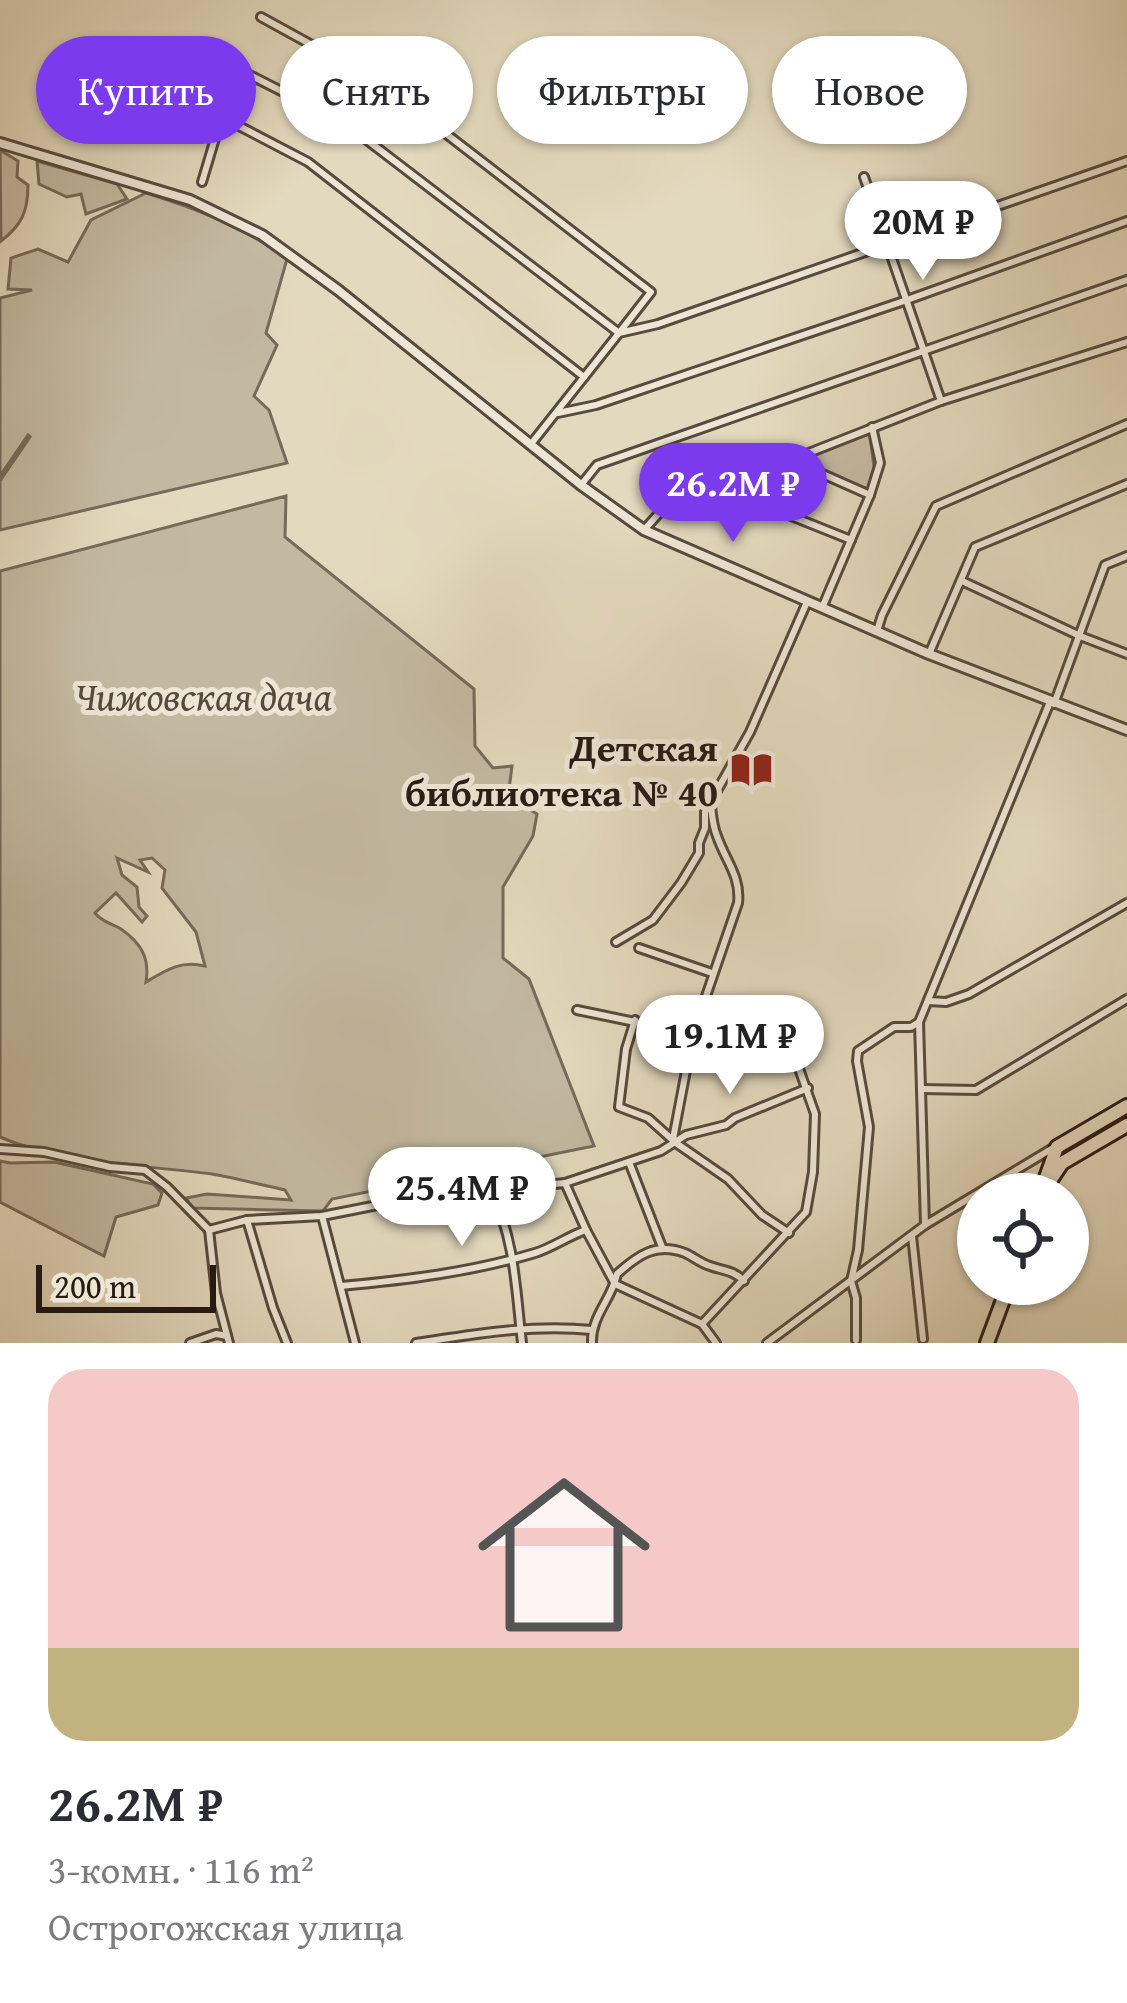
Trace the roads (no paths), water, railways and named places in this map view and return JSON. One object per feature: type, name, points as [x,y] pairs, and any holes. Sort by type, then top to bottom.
[{"type":"highway","points":[[1040,1172],[1061,1143],[1127,1106]]},
{"type":"highway","points":[[1055,1173],[1062,1163],[1127,1125]]},
{"type":"highway","points":[[987,1343],[1001,1305]]},
{"type":"street","points":[[261,17],[379,82],[651,292],[531,444]]},
{"type":"street","points":[[256,78],[346,124],[619,333]]},
{"type":"street","points":[[256,135],[308,162],[584,377]]},
{"type":"street","points":[[0,143],[190,200],[262,235],[644,530],[929,654],[1127,730]]},
{"type":"street","points":[[202,182],[212,144]]},
{"type":"street","points":[[619,333],[658,324],[1127,161]]},
{"type":"street","points":[[864,177],[941,401]]},
{"type":"street","points":[[554,414],[596,405],[1127,221]]},
{"type":"street","points":[[581,485],[597,465],[1127,280]]},
{"type":"street","points":[[644,530],[661,511],[872,427],[1127,342]]},
{"type":"street","points":[[877,631],[936,506],[1127,424]]},
{"type":"street","points":[[822,608],[880,463],[872,427]]},
{"type":"street","points":[[791,460],[870,495]]},
{"type":"street","points":[[929,654],[975,547],[1127,484]]},
{"type":"street","points":[[719,487],[851,540]]},
{"type":"street","points":[[926,1225],[919,1022],[1106,565],[1127,556]]},
{"type":"street","points":[[962,581],[1127,654]]},
{"type":"street","points":[[616,942],[653,920],[698,853],[706,828],[705,812],[759,714],[807,602]]},
{"type":"street","points":[[674,1141],[687,1056],[738,903],[736,877],[716,836],[711,806]]},
{"type":"street","points":[[928,1001],[946,1002],[969,994],[1127,903]]},
{"type":"street","points":[[639,948],[712,973]]},
{"type":"street","points":[[920,1089],[976,1090],[1127,999]]},
{"type":"street","points":[[577,1010],[693,1034]]},
{"type":"street","points":[[635,1020],[618,1104],[648,1118],[789,1233]]},
{"type":"street","points":[[856,1340],[851,1281],[869,1127],[858,1051],[894,1027],[919,1022]]},
{"type":"street","points":[[687,1056],[718,1063],[787,1042],[815,1114],[806,1212],[702,1324]]},
{"type":"street","points":[[208,1230],[247,1220],[322,1216],[408,1198],[436,1199],[565,1183],[661,1151],[686,1135],[726,1125],[808,1088]]},
{"type":"street","points":[[767,1343],[926,1225],[1061,1143]]},
{"type":"street","points":[[0,1149],[145,1170],[167,1187],[208,1230],[228,1340]]},
{"type":"street","points":[[629,1162],[662,1247]]},
{"type":"street","points":[[1022,1167],[1040,1172]]},
{"type":"street","points":[[565,1183],[615,1284],[702,1324],[716,1343]]},
{"type":"street","points":[[491,1191],[504,1218],[522,1343]]},
{"type":"street","points":[[322,1216],[356,1343]]},
{"type":"street","points":[[247,1220],[287,1343]]},
{"type":"street","points":[[341,1286],[427,1279],[538,1252],[586,1231]]},
{"type":"street","points":[[912,1236],[923,1339]]},
{"type":"street","points":[[592,1343],[592,1330],[616,1274],[640,1255],[662,1247],[728,1270],[744,1281]]},
{"type":"street","points":[[416,1343],[520,1328],[592,1330]]},
{"type":"street","points":[[190,1343],[216,1334],[228,1340]]},
{"type":"place","name":"Детская библиотека № 40","points":[[752,769]]},
{"type":"park label","name":"Чижовская дача","points":[[203,696]]}]
